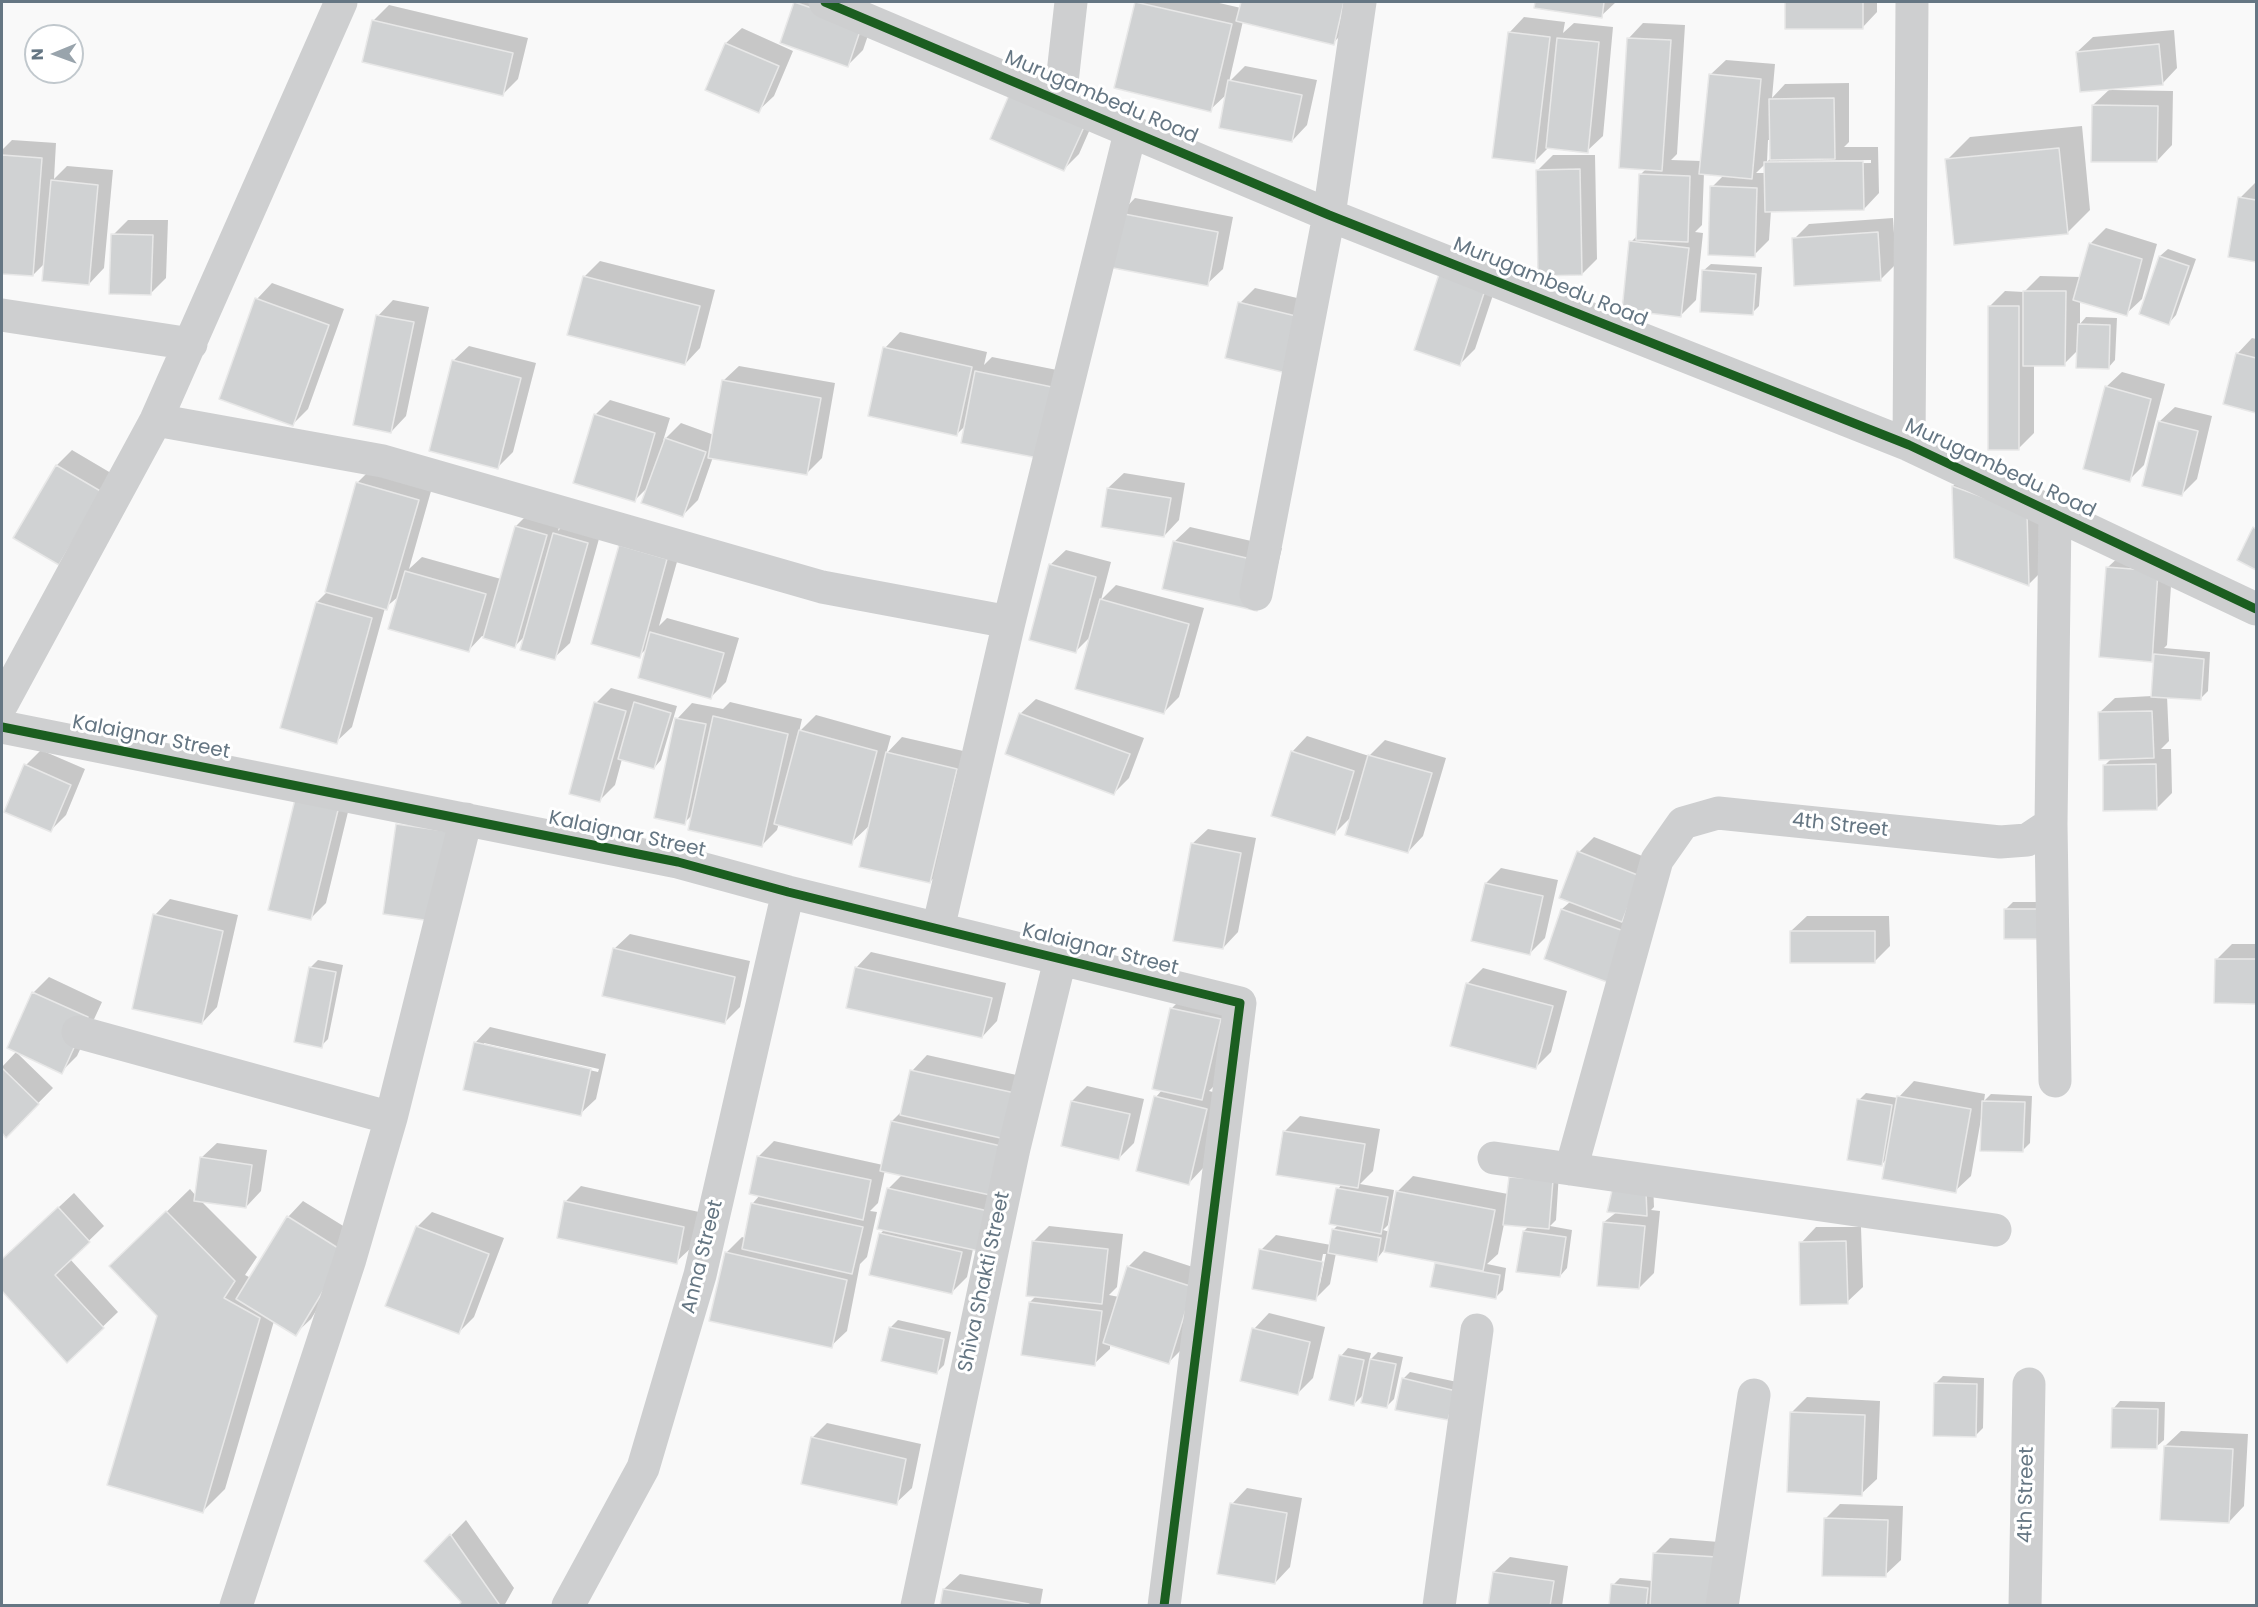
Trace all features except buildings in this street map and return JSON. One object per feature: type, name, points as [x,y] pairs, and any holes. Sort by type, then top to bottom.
[{"type":"street","points":[[2,704],[156,420],[341,2]]},
{"type":"street","name":"Murugambedu Road","points":[[825,2],[1131,129],[1329,215],[1909,445],[2055,516],[2256,609]]},
{"type":"street","points":[[1060,100],[1071,2]]},
{"type":"street","points":[[1256,594],[1329,215],[1360,2]]},
{"type":"street","points":[[1909,445],[1912,2]]},
{"type":"street","points":[[938,929],[1009,621],[1131,129]]},
{"type":"street","points":[[2,315],[191,344]]},
{"type":"street","points":[[156,420],[382,461],[822,587],[1009,621]]},
{"type":"street","points":[[2055,516],[2051,824],[2055,1081]]},
{"type":"street","name":"Kalaignar Street","points":[[2,727],[678,862],[788,892],[1240,1003],[1164,1605]]},
{"type":"street","name":"4th Street","points":[[1571,1169],[1657,860],[1683,824],[1718,813],[2000,842],[2027,840],[2051,824]]},
{"type":"street","points":[[236,1605],[350,1259],[391,1118],[466,819]]},
{"type":"street","name":"Anna Street","points":[[568,1605],[643,1468],[700,1275],[788,892]]},
{"type":"street","name":"Shiva Shakti Street","points":[[916,1605],[1011,1159],[1060,960]]},
{"type":"street","points":[[78,1032],[391,1118]]},
{"type":"street","points":[[1494,1158],[1995,1230]]},
{"type":"street","points":[[1439,1605],[1477,1330]]},
{"type":"street","name":"4th Street","points":[[2025,1605],[2029,1384]]},
{"type":"street","points":[[1722,1605],[1754,1395]]},
{"type":"cycle path","points":[[825,2],[1329,215],[1909,445],[2256,609]]},
{"type":"cycle path","points":[[2,727],[678,862],[788,892],[1240,1003],[1164,1606]]}]
